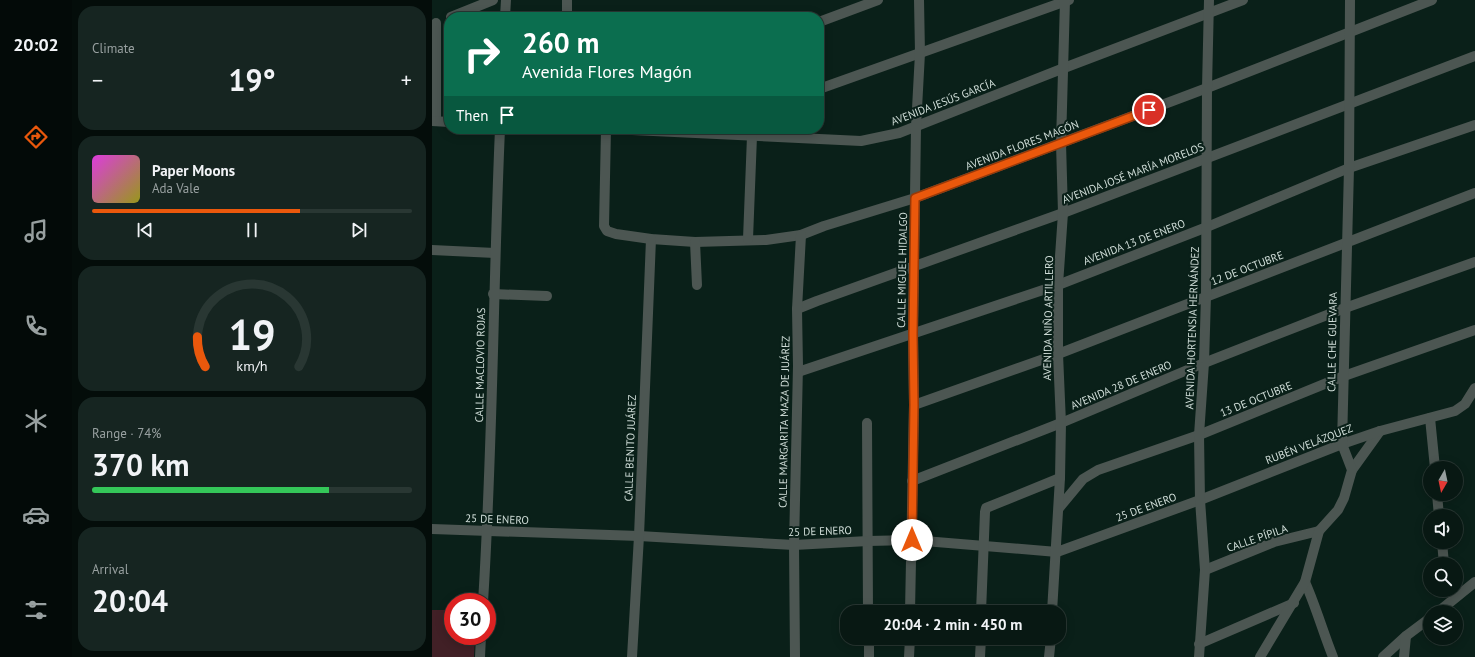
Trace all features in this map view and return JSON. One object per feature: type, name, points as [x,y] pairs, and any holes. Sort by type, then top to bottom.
[{"type":"street","points":[[463,12],[493,0]]},
{"type":"street","points":[[505,12],[506,0]]},
{"type":"street","points":[[566,12],[567,0]]},
{"type":"street","points":[[824,20],[878,0]]},
{"type":"street","name":"CALLE MIGUEL HIDALGO","points":[[910,605],[914,405],[913,334],[916,127],[920,53],[919,0]]},
{"type":"street","points":[[824,87],[1066,0]]},
{"type":"street","name":"AVENIDA NIÑO ARTILLERO","points":[[1052,605],[1060,478],[1061,423],[1058,354],[1058,285],[1063,213],[1062,143],[1066,0]]},
{"type":"street","name":"AVENIDA HORTENSIA HERNÁNDEZ","points":[[1200,657],[1199,644],[1205,570],[1200,500],[1199,435],[1204,363],[1206,296],[1206,158],[1209,0]]},
{"type":"street","name":"AVENIDA JESÚS GARCÍA","points":[[712,134],[861,141],[899,133],[1243,0]]},
{"type":"street","name":"CALLE CHE GUEVARA","points":[[1350,0],[1349,168],[1344,308],[1342,444],[1352,470]]},
{"type":"street","name":"AVENIDA FLORES MAGÓN","points":[[606,134],[604,226],[607,231],[616,234],[651,239],[695,242],[748,239],[766,240],[801,235],[824,226],[915,198],[1207,88],[1432,0]]},
{"type":"street","points":[[444,20],[434,24],[434,121],[444,122]]},
{"type":"street","name":"AVENIDA JOSÉ MARÍA MORELOS","points":[[797,309],[1063,213],[1475,56]]},
{"type":"street","name":"AVENIDA 13 DE ENERO","points":[[798,372],[1058,285],[1207,227],[1349,168],[1475,125]]},
{"type":"street","name":"CALLE MACLOVIO ROJAS","points":[[484,593],[488,530],[494,253],[500,134]]},
{"type":"street","points":[[748,239],[752,136]]},
{"type":"street","name":"12 DE OCTUBRE","points":[[914,405],[1058,354],[1475,193]]},
{"type":"street","name":"CALLE MARGARITA MAZA DE JUÁREZ","points":[[795,657],[794,545],[798,372],[797,309],[801,235]]},
{"type":"street","name":"CALLE BENITO JUÁREZ","points":[[632,657],[639,536],[651,239]]},
{"type":"street","points":[[695,242],[696,285]]},
{"type":"street","points":[[432,250],[494,253]]},
{"type":"street","name":"AVENIDA 28 DE ENERO","points":[[912,481],[1061,423],[1204,363],[1344,308],[1475,262]]},
{"type":"street","points":[[494,294],[547,296]]},
{"type":"street","name":"13 DE OCTUBRE","points":[[1059,508],[1083,479],[1098,470],[1199,435],[1344,376],[1475,330]]},
{"type":"street","points":[[1433,461],[1430,418],[1455,411],[1465,404],[1475,388]]},
{"type":"street","name":"RUBÉN VELÁZQUEZ","points":[[1200,500],[1342,444],[1380,431],[1430,418]]},
{"type":"street","points":[[867,423],[868,605]]},
{"type":"street","points":[[1260,657],[1294,603],[1305,582],[1319,531],[1338,510],[1344,498],[1352,470],[1380,431]]},
{"type":"street","points":[[981,605],[984,512],[986,508],[1060,478]]},
{"type":"street","name":"25 DE ENERO","points":[[432,529],[639,536],[794,545],[912,540],[1056,552],[1200,500]]},
{"type":"street","name":"CALLE PÍPILA","points":[[1205,570],[1274,542],[1319,531]]},
{"type":"street","points":[[1305,582],[1316,605],[1322,628],[1333,657]]},
{"type":"street","points":[[1463,589],[1475,582]]},
{"type":"street","points":[[1444,605],[1451,597]]},
{"type":"street","points":[[1199,644],[1294,603]]},
{"type":"street","points":[[1383,657],[1406,636],[1423,623]]},
{"type":"street","points":[[1404,657],[1406,636]]},
{"type":"street","points":[[480,657],[481,645]]},
{"type":"street","points":[[868,645],[869,657]]},
{"type":"street","points":[[909,657],[910,645]]},
{"type":"street","points":[[980,657],[981,645]]},
{"type":"street","points":[[1049,657],[1050,645]]},
{"type":"shaded area","points":[[432,610],[444,610],[444,645],[475,645],[474,657],[432,657]]},
{"type":"route","points":[[912,540],[915,198],[1149,110]]}]
